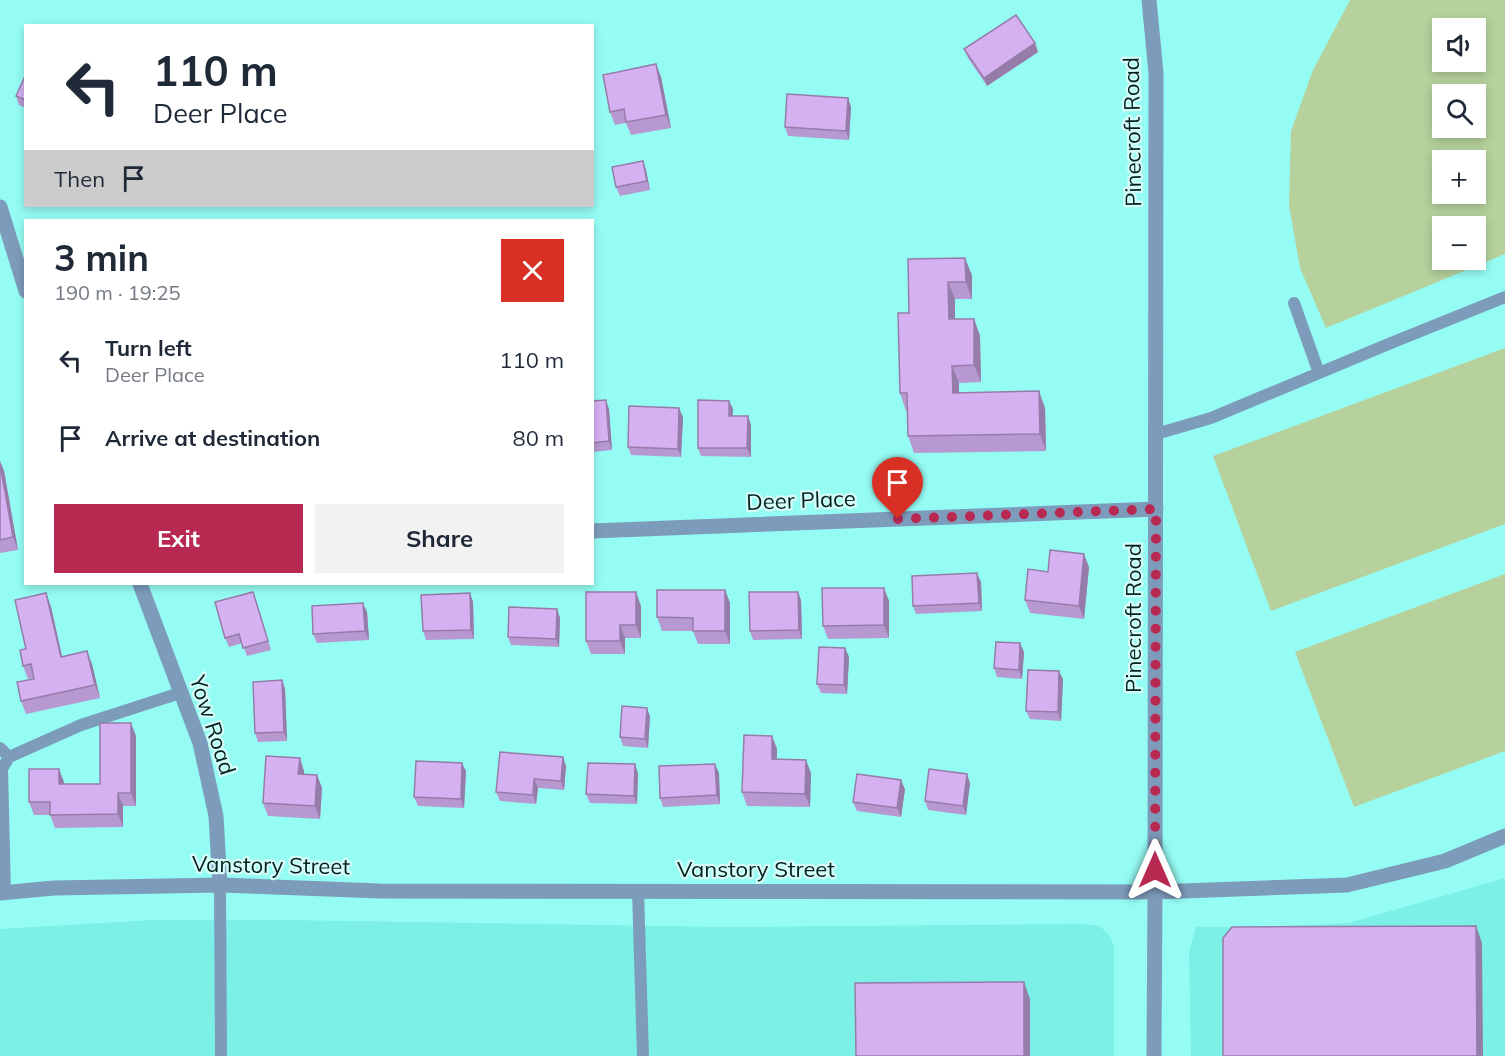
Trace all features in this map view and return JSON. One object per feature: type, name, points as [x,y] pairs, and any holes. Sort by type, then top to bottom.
[{"type":"street","name":"Pinecroft Road","points":[[1149,0],[1156,73],[1154,1056]]},
{"type":"street","points":[[0,207],[24,285]]},
{"type":"street","name":"Deer Place","points":[[594,531],[1156,509]]},
{"type":"street","name":"Yow Road","points":[[140,585],[200,743],[216,816],[220,885]]},
{"type":"street","name":"Vanstory Street","points":[[2,893],[54,888],[220,885],[380,891],[1155,892],[1347,885],[1445,861],[1505,836]]},
{"type":"lane","points":[[1156,434],[1211,418],[1505,297]]},
{"type":"lane","points":[[1294,303],[1319,373]]},
{"type":"lane","points":[[2,893],[4,752],[180,693]]},
{"type":"lane","points":[[220,885],[221,1056]]},
{"type":"lane","points":[[638,891],[643,1056]]},
{"type":"shaded area","points":[[1505,878],[1505,1056],[1191,1056],[1189,952],[1196,927],[1349,923]]},
{"type":"shaded area","points":[[153,920],[723,927],[1081,924],[1100,926],[1110,936],[1114,947],[1114,1056],[0,1056],[0,929]]},
{"type":"green space","points":[[1350,0],[1505,0],[1505,254],[1486,262],[1486,216],[1432,216],[1432,270],[1466,270],[1326,328],[1300,268],[1289,205],[1291,131],[1313,70]]},
{"type":"green space","points":[[1505,348],[1505,524],[1271,611],[1213,456]]},
{"type":"green space","points":[[1505,574],[1505,751],[1354,807],[1295,652]]},
{"type":"building","points":[[1016,15],[1035,43],[984,78],[964,49]]},
{"type":"building","points":[[656,64],[666,115],[626,122],[624,109],[610,112],[603,75]]},
{"type":"building","points":[[24,78],[24,99],[16,96]]},
{"type":"building","points":[[787,94],[848,98],[846,131],[785,127]]},
{"type":"building","points":[[643,161],[647,181],[616,187],[612,167]]},
{"type":"building","points":[[965,258],[966,282],[948,282],[949,319],[974,319],[974,365],[952,366],[953,393],[1039,391],[1040,434],[908,436],[907,393],[900,393],[898,313],[909,313],[908,259]]},
{"type":"building","points":[[606,400],[609,441],[594,443],[594,401]]},
{"type":"building","points":[[698,400],[729,401],[729,416],[748,416],[747,448],[698,448]]},
{"type":"building","points":[[629,406],[679,408],[678,449],[628,447]]},
{"type":"building","points":[[0,464],[13,537],[0,540]]},
{"type":"building","points":[[1050,550],[1084,554],[1079,606],[1025,600],[1028,569],[1048,572]]},
{"type":"building","points":[[977,573],[979,603],[913,606],[912,576]]},
{"type":"building","points":[[822,588],[884,588],[884,625],[823,626]]},
{"type":"building","points":[[657,590],[725,590],[725,631],[693,631],[693,618],[657,617]]},
{"type":"building","points":[[253,592],[268,641],[243,648],[239,634],[225,638],[215,602]]},
{"type":"building","points":[[586,592],[636,592],[636,625],[620,625],[620,641],[586,641]]},
{"type":"building","points":[[749,592],[798,592],[799,630],[750,631]]},
{"type":"building","points":[[46,593],[61,657],[87,651],[95,685],[21,701],[17,682],[34,679],[31,664],[23,666],[20,650],[26,649],[15,600]]},
{"type":"building","points":[[470,593],[471,630],[423,631],[421,595]]},
{"type":"building","points":[[363,603],[365,631],[313,634],[312,606]]},
{"type":"building","points":[[509,607],[557,609],[556,639],[508,637]]},
{"type":"building","points":[[996,642],[1020,643],[1019,670],[994,668]]},
{"type":"building","points":[[819,647],[845,648],[844,685],[817,684]]},
{"type":"building","points":[[1028,670],[1059,671],[1058,712],[1026,711]]},
{"type":"building","points":[[282,680],[284,732],[255,733],[253,682]]},
{"type":"building","points":[[622,706],[647,708],[645,739],[620,737]]},
{"type":"building","points":[[100,723],[131,723],[131,793],[118,793],[118,814],[50,815],[50,802],[29,802],[29,769],[59,769],[59,784],[100,784]]},
{"type":"building","points":[[744,735],[772,736],[772,759],[806,760],[805,794],[742,792]]},
{"type":"building","points":[[500,752],[563,757],[561,781],[534,779],[533,795],[496,792]]},
{"type":"building","points":[[266,756],[300,758],[298,774],[317,775],[315,806],[263,803]]},
{"type":"building","points":[[416,761],[462,763],[461,799],[414,797]]},
{"type":"building","points":[[588,763],[635,764],[634,796],[586,794]]},
{"type":"building","points":[[715,764],[717,795],[660,798],[659,766]]},
{"type":"building","points":[[929,769],[967,774],[963,806],[925,801]]},
{"type":"building","points":[[857,774],[901,780],[897,808],[853,802]]},
{"type":"building","points":[[1476,926],[1477,1056],[1223,1056],[1223,938],[1232,927]]},
{"type":"building","points":[[1024,982],[1024,1056],[856,1056],[855,983]]},
{"type":"route","points":[[898,519],[1156,509],[1155,870]]}]
